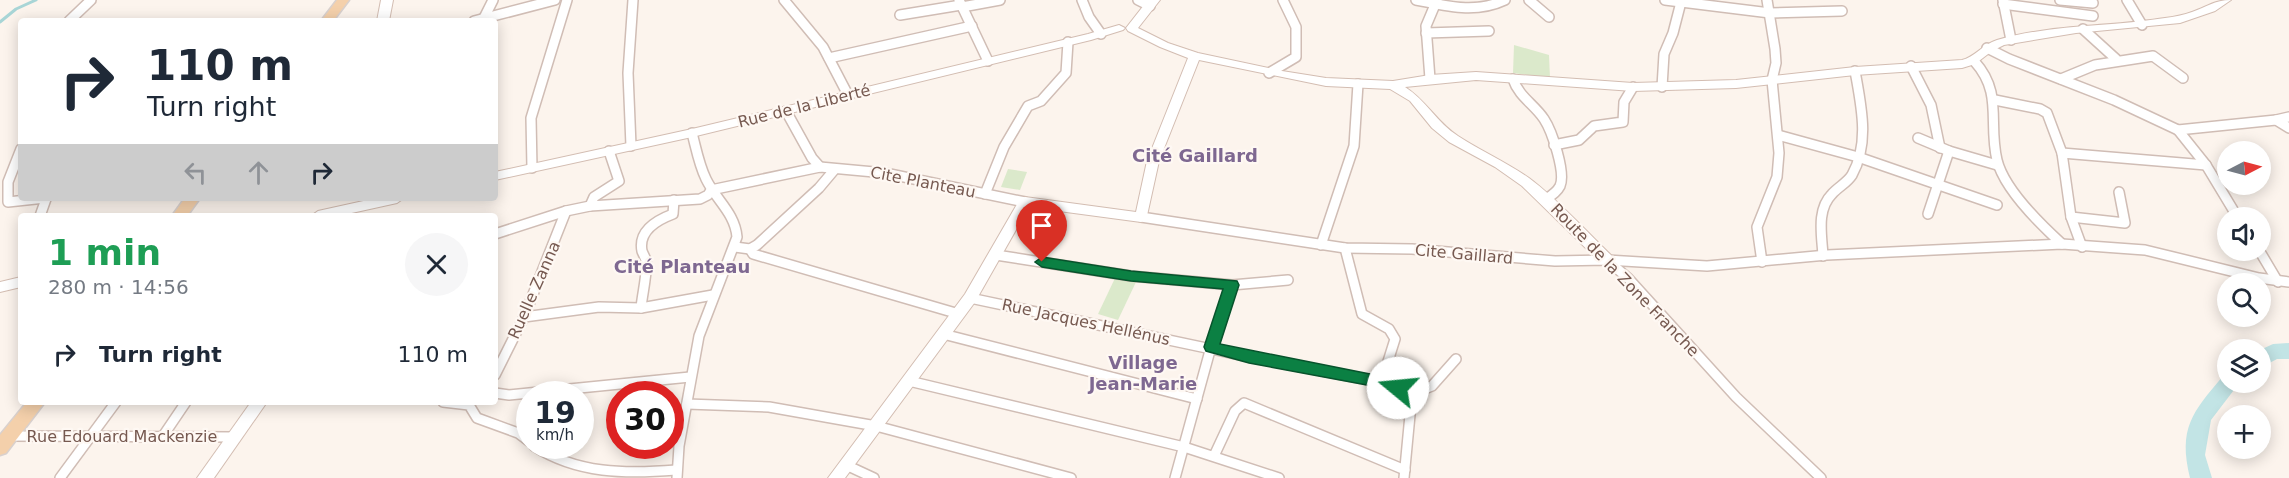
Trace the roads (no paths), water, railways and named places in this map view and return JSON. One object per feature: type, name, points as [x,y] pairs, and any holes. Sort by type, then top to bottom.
[{"type":"main road","points":[[329,18],[343,0]]},
{"type":"main road","points":[[181,213],[191,201]]},
{"type":"main road","points":[[5,442],[35,405]]},
{"type":"street","points":[[72,18],[91,0]]},
{"type":"street","points":[[384,18],[387,0]]},
{"type":"street","points":[[480,18],[493,0]]},
{"type":"street","points":[[486,18],[555,0]]},
{"type":"street","points":[[532,168],[531,118],[567,0]]},
{"type":"street","points":[[631,146],[626,92],[628,39],[633,0]]},
{"type":"street","points":[[784,0],[823,47],[833,71],[848,95]]},
{"type":"street","points":[[900,15],[961,4],[1000,0]]},
{"type":"street","points":[[1082,0],[1089,17],[1195,56],[1310,81],[1393,85],[1430,79],[1476,76],[1662,87],[1736,84],[1856,71],[1975,62],[1983,69],[1995,100],[1993,146],[1997,165],[2015,194],[2050,235],[2062,244]]},
{"type":"street","points":[[1138,0],[1152,3]]},
{"type":"street","points":[[1269,73],[1296,57],[1299,43],[1295,21],[1283,0]]},
{"type":"street","points":[[1416,0],[1472,10],[1494,6],[1505,0]]},
{"type":"street","points":[[1529,0],[1549,17]]},
{"type":"street","points":[[1665,0],[1770,13],[1842,11]]},
{"type":"street","points":[[1762,262],[1757,227],[1777,177],[1778,135],[1772,80],[1776,63],[1772,20],[1767,0]]},
{"type":"street","points":[[2060,0],[2093,2],[2090,24]]},
{"type":"street","points":[[2127,0],[2142,25]]},
{"type":"street","points":[[1975,62],[1987,48],[2011,40],[2090,24],[2142,25],[2198,16],[2225,0]]},
{"type":"street","points":[[1430,79],[1426,26],[1437,2]]},
{"type":"street","points":[[1662,87],[1664,54],[1673,33],[1681,2]]},
{"type":"street","points":[[2011,40],[2003,2],[2090,24],[2116,59]]},
{"type":"street","points":[[1125,29],[1152,3]]},
{"type":"street","points":[[961,4],[988,61]]},
{"type":"street","points":[[829,58],[972,26]]},
{"type":"street","name":"Rue de la Liberté","points":[[498,175],[693,133],[1125,29]]},
{"type":"street","points":[[1426,33],[1489,31]]},
{"type":"street","points":[[985,194],[1004,147],[1020,118],[1029,106],[1041,101],[1066,73],[1068,42]]},
{"type":"street","points":[[1987,48],[2114,100],[2178,130],[2206,165],[2231,207]]},
{"type":"street","points":[[1141,217],[1154,161],[1195,56]]},
{"type":"street","points":[[2061,79],[2082,67],[2116,59],[2155,56],[2183,78]]},
{"type":"street","points":[[1911,66],[1925,89],[1937,117],[1944,149],[1937,185],[1928,214]]},
{"type":"street","points":[[1823,256],[1822,215],[1828,198],[1851,177],[1858,157],[1864,126],[1856,71]]},
{"type":"street","points":[[1513,79],[1517,92],[1537,109],[1546,121],[1554,145],[1561,172],[1561,184],[1554,194],[1546,199]]},
{"type":"street","points":[[1321,245],[1354,146],[1358,84]]},
{"type":"street","name":"Route de la Zone Franche","points":[[1393,85],[1414,98],[1436,125],[1453,139],[1500,164],[1546,199],[1628,278],[1736,397],[1821,478]]},
{"type":"street","points":[[1554,145],[1579,140],[1594,126],[1623,122],[1624,102],[1633,87]]},
{"type":"street","points":[[1995,100],[2040,109],[2047,113],[2062,153],[2071,217],[2082,247]]},
{"type":"street","points":[[786,111],[812,158],[820,167]]},
{"type":"street","points":[[2178,130],[2289,117]]},
{"type":"street","points":[[2276,120],[2289,128]]},
{"type":"street","points":[[557,459],[593,468],[676,474],[690,377],[699,336],[713,295],[735,247],[736,226],[711,190],[703,171],[693,133]]},
{"type":"street","points":[[1778,135],[1858,157],[1997,205]]},
{"type":"street","points":[[1918,138],[1944,149],[1997,165]]},
{"type":"street","points":[[590,206],[594,197],[619,181],[609,151]]},
{"type":"street","points":[[2062,153],[2206,165]]},
{"type":"street","points":[[18,156],[8,179],[6,196],[8,202],[18,201]]},
{"type":"street","name":"Cite Planteau","points":[[711,190],[820,167],[885,173],[1025,202]]},
{"type":"street","points":[[735,247],[750,249],[757,245],[819,188],[835,169]]},
{"type":"street","name":"Ruelle Zanna","points":[[498,233],[566,211],[590,206],[700,199],[708,195],[711,190]]},
{"type":"street","points":[[2071,217],[2125,223],[2119,192]]},
{"type":"street","points":[[641,308],[646,260],[642,252],[642,243],[647,231],[657,220],[673,214],[674,200]]},
{"type":"street","points":[[331,213],[383,201]]},
{"type":"street","points":[[836,478],[970,298],[1025,202]]},
{"type":"street","name":"Cite Gaillard","points":[[1025,202],[1345,248],[1412,249],[1555,261],[1607,260],[1707,266],[1823,256],[2062,244],[2145,250],[2278,282],[2289,282]]},
{"type":"street","name":"Ruelle Zanna","points":[[498,367],[524,317],[566,211]]},
{"type":"street","points":[[1345,248],[1361,312],[1366,318],[1390,329],[1394,334],[1395,339],[1385,371],[1385,383]]},
{"type":"street","points":[[750,249],[753,254],[959,314]]},
{"type":"street","points":[[996,255],[1131,276],[1232,285],[1288,280]]},
{"type":"street","points":[[2266,261],[2278,282]]},
{"type":"street","points":[[0,288],[18,283]]},
{"type":"street","points":[[1175,478],[1211,347],[1232,285]]},
{"type":"street","points":[[524,317],[599,307],[641,308],[713,295]]},
{"type":"street","name":"Rue Jacques Hellénus","points":[[970,298],[1211,347],[1249,357],[1385,383],[1412,394]]},
{"type":"street","points":[[943,334],[1197,399]]},
{"type":"street","points":[[1214,456],[1235,411],[1244,403],[1404,474],[1412,394],[1431,388],[1456,359]]},
{"type":"street","points":[[498,393],[509,395],[690,377]]},
{"type":"street","points":[[909,381],[1184,447],[1279,478]]},
{"type":"street","points":[[687,404],[769,407],[876,426],[1071,478]]},
{"type":"street","points":[[60,478],[114,405]]},
{"type":"street","points":[[163,435],[184,405]]},
{"type":"street","points":[[205,478],[257,405]]},
{"type":"street","points":[[472,405],[477,418],[516,432]]},
{"type":"street","name":"Rue Edouard Mackenzie","points":[[5,442],[93,435],[235,437]]},
{"type":"street","points":[[846,465],[874,478]]},
{"type":"waterway","points":[[0,22],[16,9],[36,0]]},
{"type":"waterway","points":[[2271,353],[2289,351]]},
{"type":"waterway","points":[[2201,478],[2195,455],[2201,417],[2221,393]]},
{"type":"district","name":"Cité Gaillard","points":[[1195,155]]},
{"type":"district","name":"Cité Planteau","points":[[682,266]]},
{"type":"district","name":"Village Jean-Marie","points":[[1143,372]]}]
